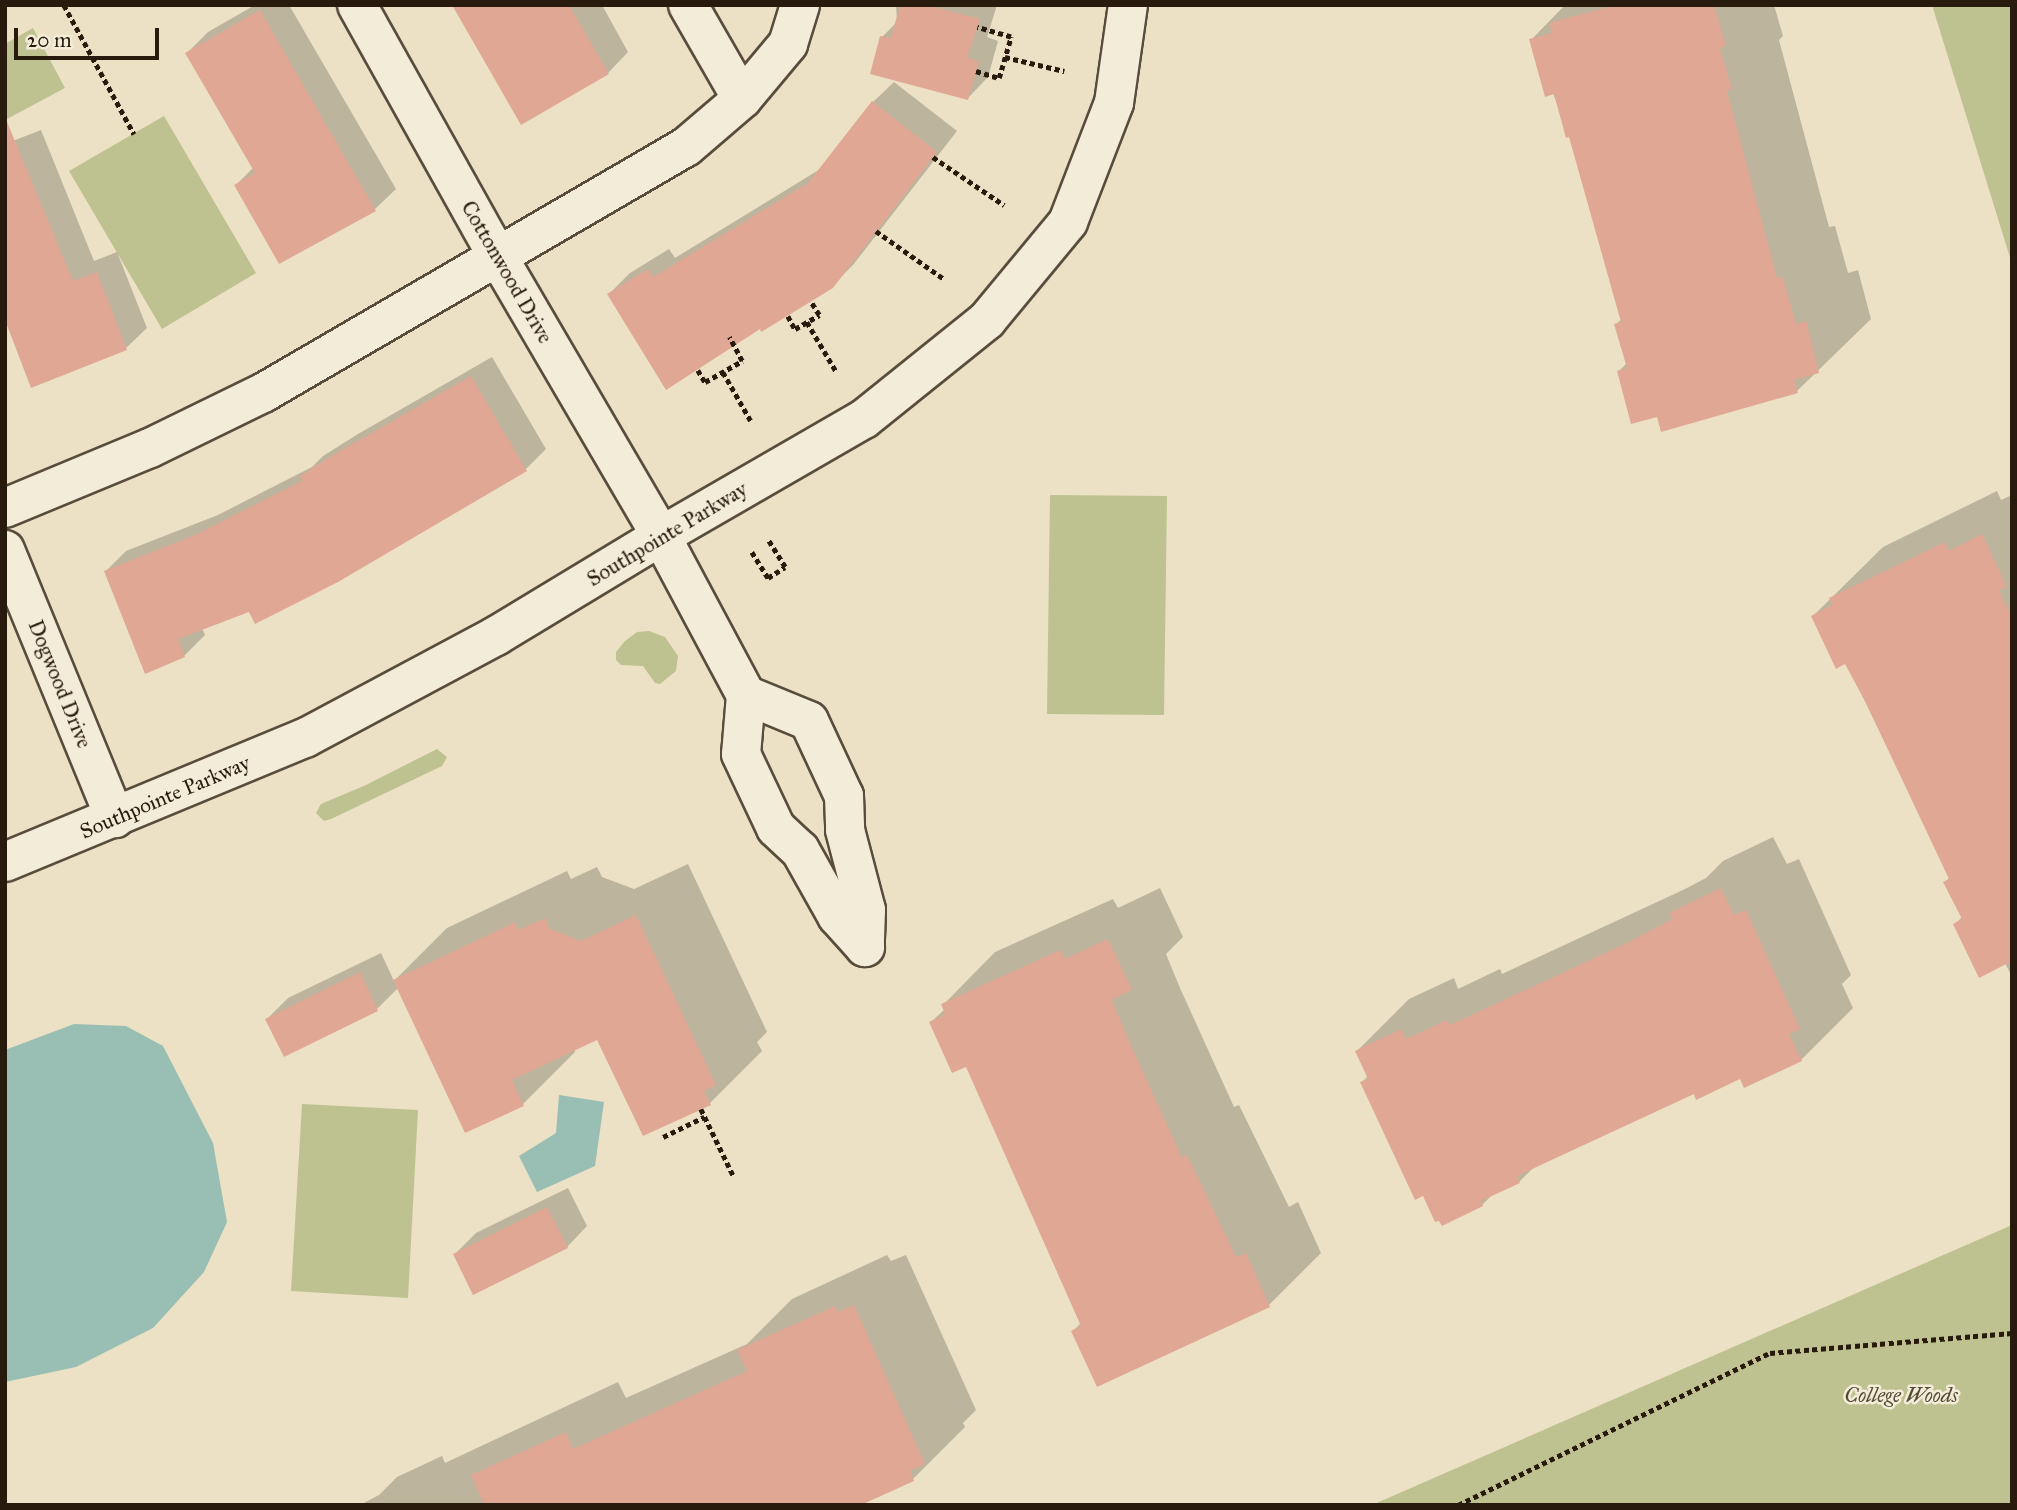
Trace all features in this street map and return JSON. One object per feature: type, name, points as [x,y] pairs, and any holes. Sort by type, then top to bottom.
[{"type":"street","name":"Cottonwood Drive","points":[[357,5],[498,257],[661,536],[746,695]]},
{"type":"street","points":[[688,5],[742,99]]},
{"type":"street","points":[[5,508],[150,448],[263,393],[685,147],[742,99],[788,44],[800,5]]},
{"type":"street","name":"Southpointe Parkway","points":[[5,862],[305,738],[496,636],[661,536],[864,419],[987,320],[1068,222],[1114,103],[1128,5]]},
{"type":"street","name":"Dogwood Drive","points":[[5,550],[115,818]]},
{"type":"street","points":[[746,695],[808,721],[844,796],[845,830],[866,910],[865,947],[837,916],[800,850],[776,828],[741,754],[746,695]]},
{"type":"street","points":[[800,850],[845,830]]},
{"type":"path","points":[[64,5],[134,134]]},
{"type":"path","points":[[976,71],[999,78],[1011,37],[977,27]]},
{"type":"path","points":[[1006,57],[1064,71]]},
{"type":"path","points":[[933,157],[1004,205]]},
{"type":"path","points":[[876,230],[944,279]]},
{"type":"path","points":[[788,316],[795,329],[819,315],[811,302]]},
{"type":"path","points":[[807,322],[835,371]]},
{"type":"path","points":[[698,370],[705,382],[742,361],[729,337]]},
{"type":"path","points":[[723,372],[751,421]]},
{"type":"path","points":[[752,552],[768,578],[785,567],[769,541]]},
{"type":"path","points":[[701,1110],[734,1177]]},
{"type":"path","points":[[663,1137],[704,1117]]},
{"type":"path","points":[[1458,1505],[1770,1353],[2012,1333]]},
{"type":"green space","points":[[1932,5],[2012,5],[2012,264]]},
{"type":"green space","points":[[33,28],[65,88],[5,120],[5,44]]},
{"type":"green space","points":[[164,116],[256,273],[162,329],[69,171]]},
{"type":"green space","points":[[1050,495],[1167,496],[1164,715],[1047,714]]},
{"type":"green space","points":[[649,631],[665,637],[678,656],[676,671],[660,684],[655,683],[643,666],[621,665],[616,660],[616,652],[625,641],[637,632]]},
{"type":"green space","points":[[437,749],[447,757],[442,766],[331,819],[324,821],[316,813],[321,804],[366,785]]},
{"type":"green space","points":[[302,1104],[418,1110],[408,1298],[291,1291]]},
{"type":"green space","name":"College Woods","points":[[2012,1225],[2012,1505],[1372,1505]]},
{"type":"water","points":[[74,1024],[126,1026],[163,1046],[213,1143],[227,1222],[204,1272],[153,1328],[76,1367],[5,1382],[5,1050]]},
{"type":"water","points":[[559,1095],[604,1102],[595,1166],[537,1192],[519,1156],[556,1133]]},
{"type":"building","points":[[452,5],[569,5],[609,74],[521,125]]},
{"type":"building","points":[[900,5],[926,5],[980,19],[967,58],[979,61],[968,100],[870,74],[880,36],[891,38]]},
{"type":"building","points":[[1616,5],[1714,5],[1726,46],[1720,48],[1732,89],[1727,91],[1777,278],[1783,277],[1796,324],[1806,321],[1819,373],[1794,380],[1798,393],[1661,432],[1657,417],[1631,424],[1617,371],[1627,368],[1614,324],[1621,322],[1569,137],[1566,138],[1554,94],[1545,97],[1529,39],[1552,33],[1549,23]]},
{"type":"building","points":[[260,10],[376,211],[279,264],[234,185],[255,173],[185,53]]},
{"type":"building","points":[[872,101],[937,152],[833,288],[761,332],[760,329],[666,390],[607,294],[648,269],[653,277],[808,183]]},
{"type":"building","points":[[5,117],[73,281],[97,272],[127,350],[31,388],[5,320]]},
{"type":"building","points":[[471,376],[527,471],[338,582],[255,624],[249,612],[178,639],[185,657],[145,674],[104,571],[195,535],[302,481],[300,476],[335,454]]},
{"type":"building","points":[[1982,534],[2007,587],[1999,590],[2012,618],[2012,961],[1979,978],[1953,924],[1962,919],[1943,882],[1949,879],[1866,703],[1845,664],[1836,669],[1811,616],[1832,605],[1829,598],[1945,542],[1949,551]]},
{"type":"building","points":[[1721,888],[1734,915],[1746,910],[1800,1029],[1789,1034],[1802,1061],[1744,1088],[1740,1079],[1696,1100],[1694,1094],[1517,1176],[1520,1183],[1481,1201],[1483,1206],[1442,1226],[1439,1221],[1435,1222],[1423,1196],[1415,1200],[1360,1082],[1368,1079],[1355,1051],[1401,1029],[1406,1039],[1447,1020],[1450,1025],[1631,941],[1672,919],[1669,913]]},
{"type":"building","points":[[636,915],[716,1085],[704,1091],[711,1105],[643,1136],[597,1040],[512,1080],[524,1106],[465,1133],[393,980],[515,922],[519,930],[545,918],[550,929],[581,941]]},
{"type":"building","points":[[1108,939],[1132,990],[1112,1000],[1129,1041],[1182,1158],[1187,1155],[1236,1257],[1246,1253],[1270,1307],[1097,1387],[1071,1331],[1081,1326],[966,1067],[952,1073],[929,1022],[945,1014],[941,1004],[1060,950],[1065,959]]},
{"type":"building","points":[[360,972],[378,1011],[284,1057],[265,1019]]},
{"type":"building","points":[[547,1207],[568,1248],[473,1295],[453,1254]]},
{"type":"building","points":[[854,1305],[925,1464],[910,1471],[914,1481],[861,1505],[484,1505],[471,1475],[566,1432],[573,1449],[747,1371],[737,1350],[835,1306],[838,1312]]}]
